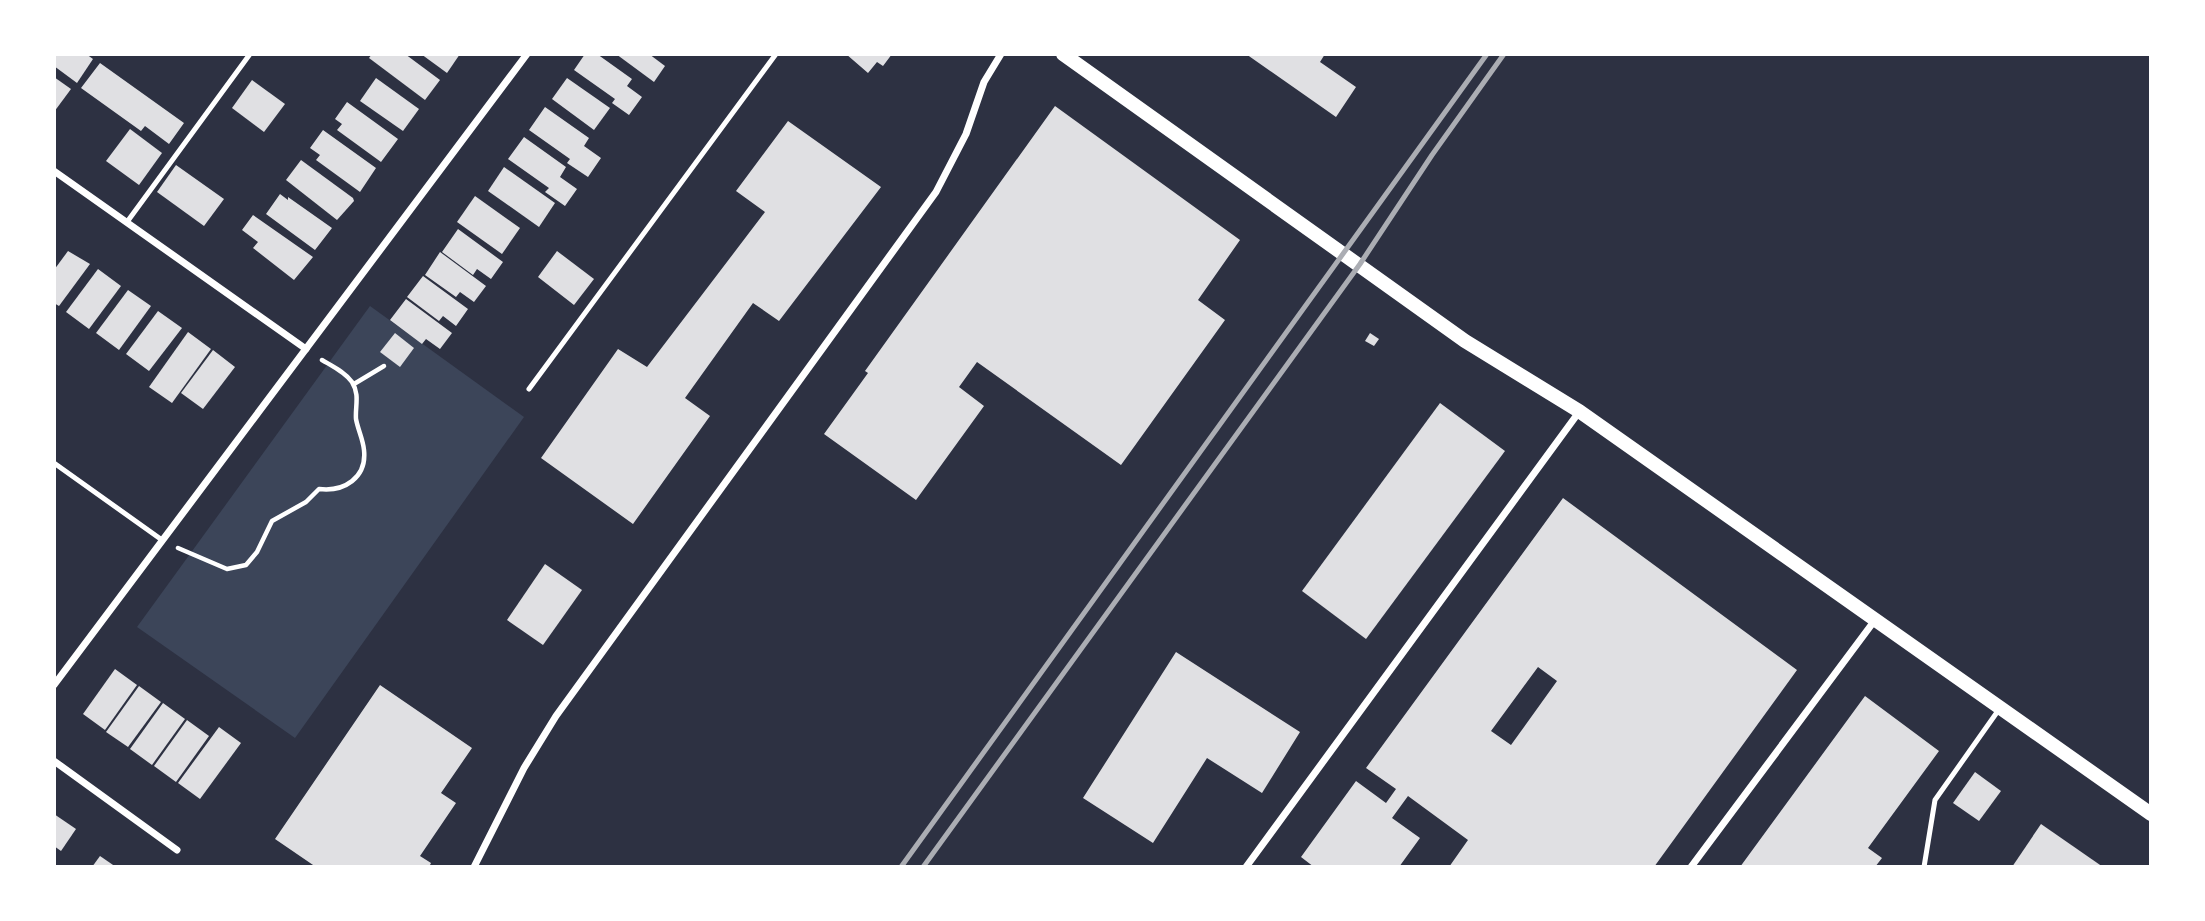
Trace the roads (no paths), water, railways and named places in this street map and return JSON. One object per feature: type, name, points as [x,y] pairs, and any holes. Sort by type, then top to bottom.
[{"type":"main road","points":[[1063,54],[1465,341],[1579,411],[2151,814]]},
{"type":"street","points":[[54,685],[527,54]]},
{"type":"street","points":[[474,867],[524,768],[556,716],[936,192],[966,134],[984,82],[1000,54]]},
{"type":"street","points":[[54,171],[306,349]]},
{"type":"street","points":[[1246,867],[1579,411]]},
{"type":"street","points":[[1691,867],[1875,620]]},
{"type":"street","points":[[54,761],[177,850]]},
{"type":"lane","points":[[127,222],[250,54]]},
{"type":"lane","points":[[529,389],[776,54]]},
{"type":"lane","points":[[54,463],[162,540]]},
{"type":"lane","points":[[1924,867],[1935,800],[2000,708]]},
{"type":"railway","points":[[901,867],[1487,54]]},
{"type":"railway","points":[[923,867],[1360,264],[1432,155],[1504,54]]}]
